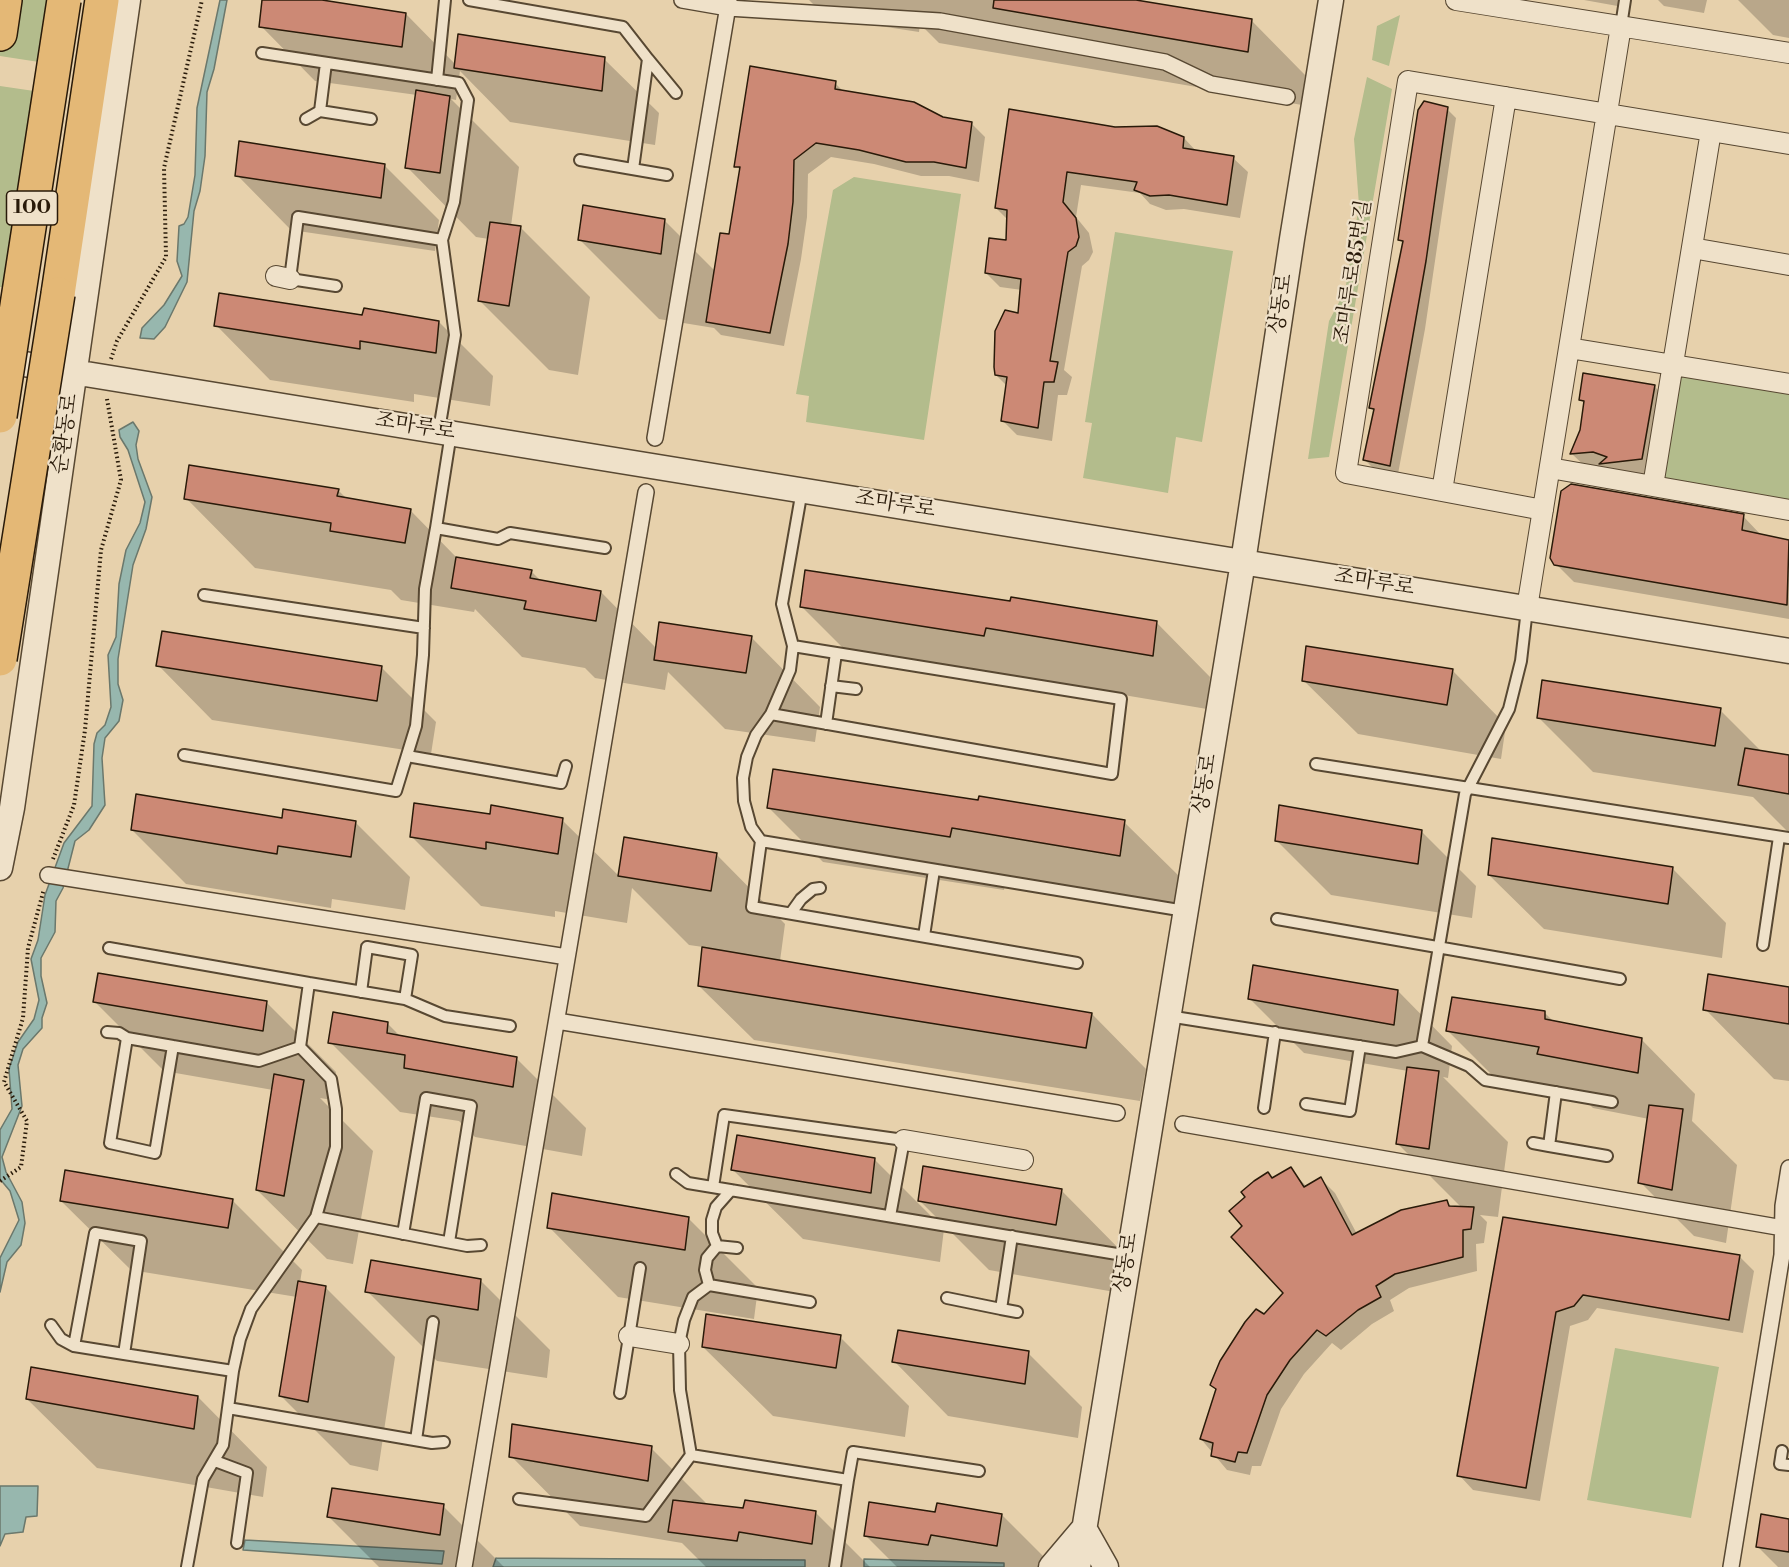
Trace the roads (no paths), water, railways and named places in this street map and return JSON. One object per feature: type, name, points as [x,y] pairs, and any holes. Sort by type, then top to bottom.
[{"type":"highway","points":[[0,34],[5,0]]},
{"type":"highway","name":"100","points":[[0,416],[64,0]]},
{"type":"highway","points":[[0,659],[34,452],[102,0]]},
{"type":"street","name":"순환동로","points":[[0,868],[12,808],[128,0]]},
{"type":"street","points":[[682,0],[940,21],[1165,62],[1211,84],[1287,97]]},
{"type":"street","name":"상동로","points":[[1078,1567],[1243,562],[1331,0]]},
{"type":"street","points":[[1456,0],[1789,52]]},
{"type":"street","points":[[655,438],[728,4]]},
{"type":"street","points":[[1527,608],[1621,26]]},
{"type":"street","name":"조마루로85번길","points":[[1543,510],[1346,473],[1408,81],[1789,144]]},
{"type":"street","points":[[1442,491],[1506,97]]},
{"type":"street","points":[[1653,486],[1711,131]]},
{"type":"street","points":[[1692,248],[1789,265]]},
{"type":"street","points":[[1569,348],[1789,384]]},
{"type":"street","name":"조마루로","points":[[0,360],[1789,651]]},
{"type":"street","points":[[1550,468],[1789,510]]},
{"type":"street","points":[[464,1567],[646,492]]},
{"type":"street","points":[[48,875],[567,957]]},
{"type":"street","points":[[556,1021],[1117,1113]]},
{"type":"street","points":[[1183,1124],[1783,1228]]},
{"type":"street","points":[[904,1140],[1023,1160]]},
{"type":"street","points":[[1731,1567],[1782,1255],[1789,1168]]},
{"type":"street","points":[[629,1336],[679,1344]]},
{"type":"street","points":[[1051,1567],[1084,1528],[1106,1567]]},
{"type":"lane","points":[[437,80],[446,0]]},
{"type":"lane","points":[[468,0],[623,27],[676,93]]},
{"type":"lane","points":[[1621,26],[1625,0]]},
{"type":"lane","points":[[184,755],[396,791],[416,726],[425,589],[436,528],[455,335],[442,240],[454,202],[468,100],[459,83],[262,53]]},
{"type":"lane","points":[[633,169],[648,59]]},
{"type":"lane","points":[[320,111],[326,63]]},
{"type":"lane","points":[[306,119],[320,111],[371,119]]},
{"type":"lane","points":[[580,160],[667,175]]},
{"type":"lane","points":[[336,286],[283,277],[298,217],[442,240]]},
{"type":"lane","points":[[802,490],[782,604],[793,646],[790,670],[771,714],[756,735],[747,757],[743,778],[744,801],[751,827],[761,841],[752,907],[1077,963]]},
{"type":"lane","points":[[436,528],[498,540],[510,533],[605,548]]},
{"type":"lane","points":[[204,595],[424,628]]},
{"type":"lane","points":[[1422,1046],[1467,788],[1509,709],[1521,661],[1527,608]]},
{"type":"lane","points":[[771,714],[1112,774],[1121,699],[793,646]]},
{"type":"lane","points":[[826,724],[836,652]]},
{"type":"lane","points":[[831,686],[856,689]]},
{"type":"lane","points":[[407,756],[561,783],[566,766]]},
{"type":"lane","points":[[1316,764],[1784,837],[1763,945]]},
{"type":"lane","points":[[761,841],[1185,911]]},
{"type":"lane","points":[[924,936],[934,870]]},
{"type":"lane","points":[[790,913],[801,899],[813,889],[820,888]]},
{"type":"lane","points":[[1277,919],[1620,979]]},
{"type":"lane","points":[[361,992],[367,947],[411,955],[405,999]]},
{"type":"lane","points":[[109,948],[405,999],[445,1016],[510,1026]]},
{"type":"lane","points":[[300,1047],[309,982]]},
{"type":"lane","points":[[1168,1016],[1396,1052],[1422,1046],[1469,1066],[1485,1080],[1612,1102]]},
{"type":"lane","points":[[107,1032],[119,1033],[127,1038],[260,1061],[300,1047]]},
{"type":"lane","points":[[1264,1108],[1275,1032]]},
{"type":"lane","points":[[127,1038],[110,1143],[155,1153],[173,1046]]},
{"type":"lane","points":[[1306,1104],[1350,1111],[1360,1046]]},
{"type":"lane","points":[[187,1567],[203,1479],[223,1445],[233,1371],[251,1309],[316,1217],[336,1147],[336,1109],[331,1079],[300,1047]]},
{"type":"lane","points":[[1549,1146],[1556,1092]]},
{"type":"lane","points":[[403,1233],[426,1098],[471,1106],[449,1242]]},
{"type":"lane","points":[[713,1187],[724,1115],[904,1140],[890,1216]]},
{"type":"lane","points":[[1533,1143],[1607,1156]]},
{"type":"lane","points":[[676,1174],[688,1183],[1129,1256]]},
{"type":"lane","points":[[717,1246],[712,1233],[712,1220],[716,1207],[731,1190]]},
{"type":"lane","points":[[316,1217],[449,1242],[481,1245]]},
{"type":"lane","points":[[74,1346],[95,1233],[141,1241],[124,1354]]},
{"type":"lane","points":[[1001,1309],[1012,1236]]},
{"type":"lane","points":[[717,1246],[737,1248]]},
{"type":"lane","points":[[709,1286],[705,1270],[707,1258],[717,1246]]},
{"type":"lane","points":[[620,1393],[640,1269]]},
{"type":"lane","points":[[519,1498],[646,1516],[691,1455],[680,1390],[679,1344],[684,1320],[693,1297],[709,1286],[810,1302]]},
{"type":"lane","points":[[946,1298],[1017,1312]]},
{"type":"lane","points":[[416,1440],[433,1322]]},
{"type":"lane","points":[[51,1325],[61,1339],[74,1346],[233,1371]]},
{"type":"lane","points":[[228,1408],[416,1440],[444,1442]]},
{"type":"lane","points":[[1782,1451],[1780,1464],[1789,1466]]},
{"type":"lane","points":[[835,1567],[853,1452],[979,1471]]},
{"type":"lane","points":[[691,1455],[848,1480]]},
{"type":"lane","points":[[215,1461],[248,1473],[237,1543]]},
{"type":"water","points":[[220,0],[227,0],[214,69],[207,92],[205,156],[200,191],[194,211],[187,282],[165,327],[154,339],[140,338],[142,328],[164,305],[182,276],[177,261],[179,226],[184,224],[188,217],[195,175],[197,108]]},
{"type":"water","points":[[133,422],[139,431],[136,445],[138,459],[152,497],[146,529],[133,565],[118,659],[118,684],[123,700],[119,721],[105,738],[102,758],[105,805],[89,830],[75,841],[63,888],[56,901],[55,932],[41,958],[41,976],[47,1003],[42,1018],[42,1028],[23,1049],[18,1065],[22,1106],[2,1157],[6,1172],[22,1202],[25,1223],[21,1245],[7,1262],[0,1292],[0,1258],[19,1220],[10,1191],[0,1179],[0,1130],[12,1109],[9,1069],[18,1042],[34,1019],[39,1000],[31,959],[38,940],[45,895],[64,843],[92,806],[94,744],[97,733],[105,725],[111,707],[108,655],[116,637],[119,584],[126,550],[140,523],[145,502],[128,450],[120,437],[119,430]]},
{"type":"water","points":[[0,1486],[38,1486],[37,1516],[26,1517],[23,1532],[5,1534],[0,1546]]},
{"type":"water","points":[[245,1540],[444,1551],[442,1564],[243,1550]]},
{"type":"water","points":[[496,1558],[805,1560],[805,1567],[493,1567]]},
{"type":"water","points":[[864,1559],[1004,1563],[1004,1567],[864,1567]]}]
